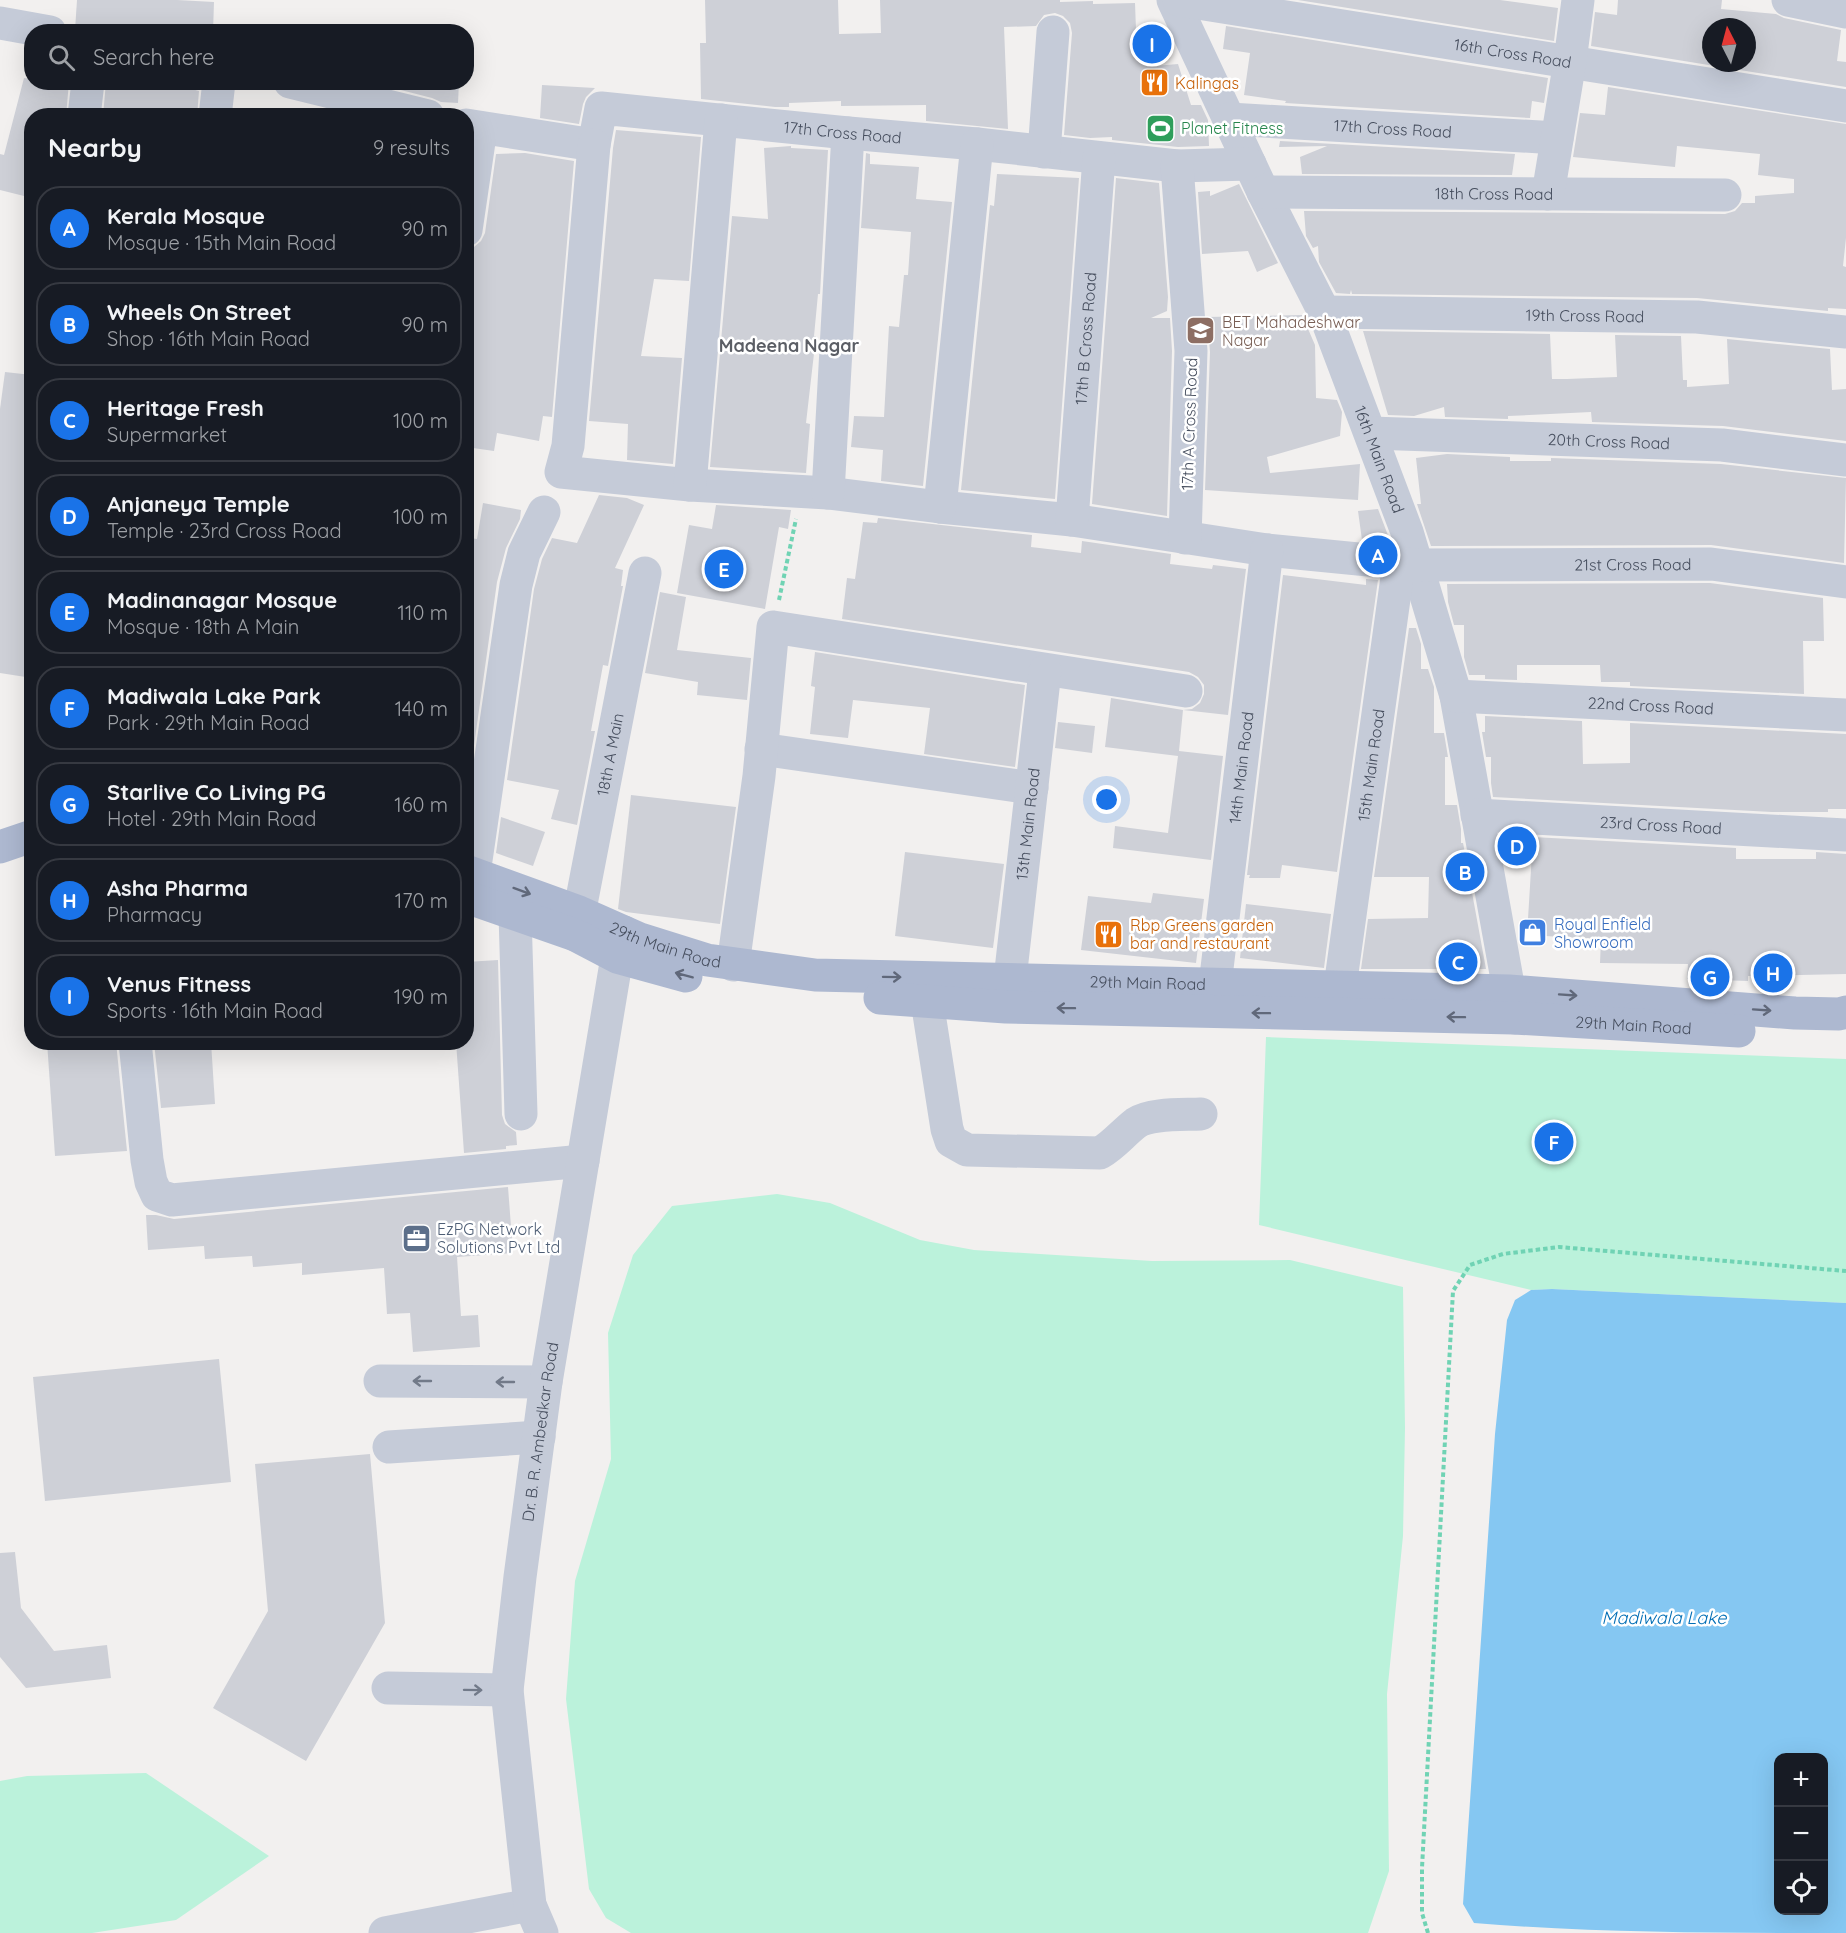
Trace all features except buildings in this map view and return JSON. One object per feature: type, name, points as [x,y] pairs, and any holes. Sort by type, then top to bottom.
[{"type":"main road","points":[[0,824],[24,816]]},
{"type":"main road","points":[[0,848],[24,839]]},
{"type":"main road","name":"29th Main Road","points":[[474,883],[577,923],[621,945],[705,981],[799,992],[1006,1007],[1512,1005],[1839,1014],[1846,1012]]},
{"type":"main road","name":"29th Main Road","points":[[474,885],[515,914],[577,923]]},
{"type":"main road","name":"29th Main Road","points":[[621,945],[640,939],[707,960],[815,975],[1340,987],[1767,1032],[1846,1034]]},
{"type":"street","name":"16th Main Road","points":[[1173,0],[1257,178],[1324,312],[1407,532],[1408,564],[1456,696],[1512,1005]]},
{"type":"street","name":"16th Cross Road","points":[[1179,0],[1846,106]]},
{"type":"street","points":[[1548,194],[1578,0]]},
{"type":"street","points":[[1788,0],[1846,12]]},
{"type":"street","points":[[0,23],[24,27]]},
{"type":"street","points":[[1044,152],[1053,32]]},
{"type":"street","points":[[85,108],[87,90]]},
{"type":"street","points":[[216,108],[218,90]]},
{"type":"street","points":[[314,90],[367,108]]},
{"type":"street","name":"17th Cross Road","points":[[594,145],[602,108],[976,144],[1177,166],[1257,178]]},
{"type":"street","name":"17th Cross Road","points":[[1229,119],[1557,138]]},
{"type":"street","points":[[690,485],[721,120]]},
{"type":"street","points":[[474,126],[594,145]]},
{"type":"street","points":[[815,493],[848,133]]},
{"type":"street","points":[[940,507],[976,144]]},
{"type":"street","name":"21st Cross Road","points":[[594,145],[568,446],[561,472],[690,485],[815,493],[1072,520],[1268,550],[1408,564],[1711,564],[1846,582]]},
{"type":"street","name":"17th B Cross Road","points":[[1072,520],[1099,158]]},
{"type":"street","name":"17th A Cross Road","points":[[1177,166],[1191,351],[1185,538]]},
{"type":"street","name":"18th Cross Road","points":[[1257,178],[1548,194],[1725,195]]},
{"type":"street","name":"19th Cross Road","points":[[1324,312],[1697,317],[1846,332]]},
{"type":"street","name":"20th Cross Road","points":[[1371,433],[1722,445],[1846,460]]},
{"type":"street","points":[[474,850],[516,585],[524,553],[544,512]]},
{"type":"street","name":"14th Main Road","points":[[1215,985],[1268,550]]},
{"type":"street","name":"15th Main Road","points":[[1340,987],[1408,564]]},
{"type":"street","name":"18th A Main","points":[[577,923],[645,573]]},
{"type":"street","points":[[733,965],[759,776],[773,627],[1186,691]]},
{"type":"street","name":"13th Main Road","points":[[1010,979],[1046,671]]},
{"type":"street","name":"22nd Cross Road","points":[[1456,696],[1846,715]]},
{"type":"street","points":[[761,749],[1032,788]]},
{"type":"street","name":"23rd Cross Road","points":[[1477,815],[1846,835]]},
{"type":"street","points":[[515,914],[520,1114]]},
{"type":"street","name":"Dr. B. R. Ambedkar Road","points":[[536,1919],[507,1690],[546,1382],[621,945]]},
{"type":"street","points":[[927,1001],[947,1129],[951,1141],[967,1150],[1100,1153],[1137,1123],[1147,1118],[1201,1114]]},
{"type":"street","points":[[136,1050],[151,1182],[157,1195],[172,1200],[583,1161]]},
{"type":"street","points":[[380,1381],[546,1382]]},
{"type":"street","points":[[389,1447],[539,1437]]},
{"type":"street","points":[[388,1688],[507,1690]]},
{"type":"street","points":[[385,1933],[536,1919]]},
{"type":"path","points":[[773,627],[815,493]]},
{"type":"path","points":[[1428,1933],[1422,1913],[1422,1868],[1453,1291],[1470,1265],[1503,1254],[1559,1247],[1846,1271]]},
{"type":"green space","points":[[1266,1037],[1846,1059],[1846,1303],[1552,1289],[1531,1290],[1259,1225]]},
{"type":"green space","points":[[777,1194],[830,1203],[920,1240],[974,1250],[1152,1261],[1290,1260],[1403,1287],[1405,1428],[1403,1536],[1387,1694],[1389,1871],[1368,1933],[631,1933],[606,1918],[589,1889],[566,1699],[575,1581],[611,1459],[608,1333],[633,1255],[672,1206]]},
{"type":"green space","points":[[146,1773],[269,1856],[176,1920],[92,1933],[0,1933],[0,1781],[27,1776]]},
{"type":"water","name":"Madiwala Lake","points":[[1552,1289],[1846,1303],[1846,1933],[1613,1931],[1474,1923],[1463,1904],[1495,1434],[1507,1320],[1515,1300],[1531,1290]]},
{"type":"place","name":"Venus Fitness","points":[[1152,44]]},
{"type":"place","name":"Kalingas","points":[[1154,83]]},
{"type":"place","name":"Planet Fitness","points":[[1160,128]]},
{"type":"place","name":"BET Mahadeshwar Nagar","points":[[1201,331]]},
{"type":"place","name":"Kerala Mosque","points":[[1378,555]]},
{"type":"place","name":"Madinanagar Mosque","points":[[724,569]]},
{"type":"place","name":"Anjaneya Temple","points":[[1517,846]]},
{"type":"place","name":"Wheels On Street","points":[[1465,872]]},
{"type":"place","name":"Royal Enfield Showroom","points":[[1533,933]]},
{"type":"place","name":"Rbp Greens garden bar and restaurant","points":[[1109,934]]},
{"type":"place","name":"Heritage Fresh","points":[[1458,962]]},
{"type":"place","name":"Asha Pharma","points":[[1773,973]]},
{"type":"place","name":"Starlive Co Living PG","points":[[1710,977]]},
{"type":"place","name":"Madiwala Lake Park","points":[[1554,1142]]},
{"type":"place","name":"EzPG Network Solutions Pvt Ltd","points":[[416,1238]]},
{"type":"district","name":"Madeena Nagar","points":[[789,345]]}]
